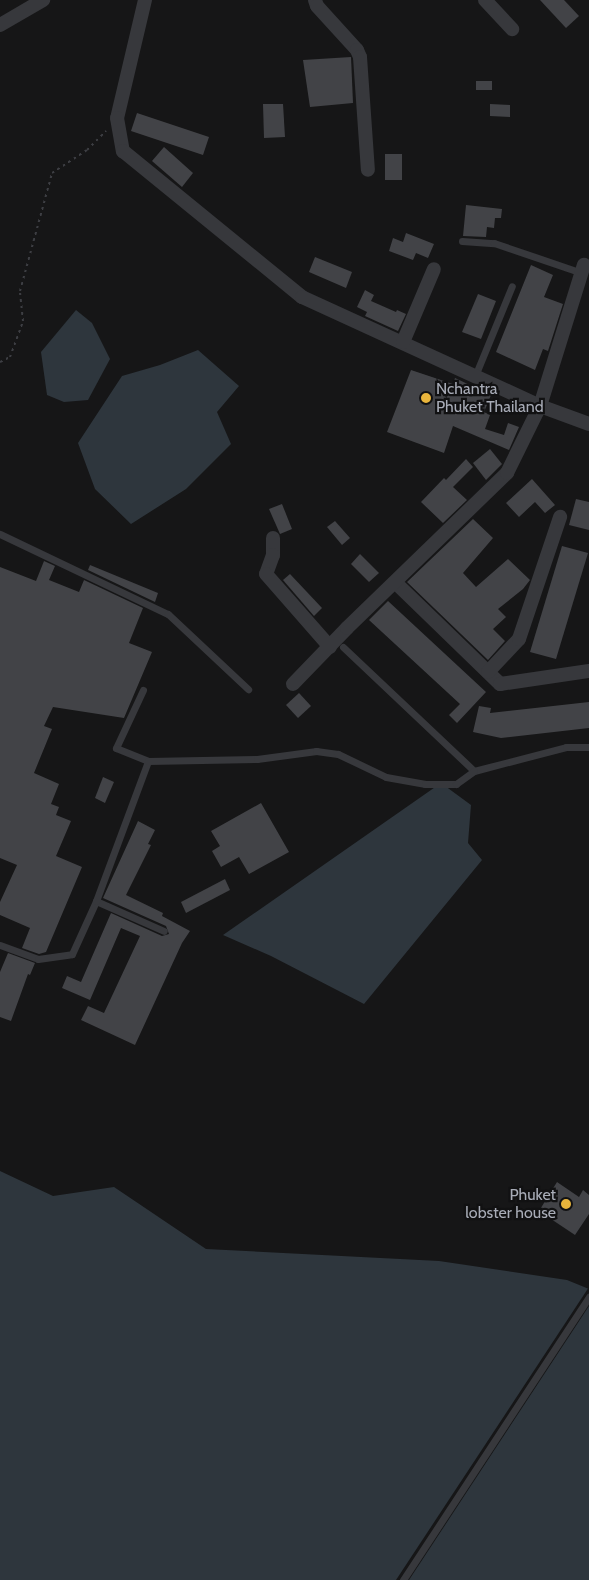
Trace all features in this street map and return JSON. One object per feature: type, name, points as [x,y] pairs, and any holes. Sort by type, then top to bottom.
[{"type":"street","points":[[0,25],[43,0]]},
{"type":"street","points":[[145,0],[117,118],[124,151],[302,297],[540,406],[589,424]]},
{"type":"street","points":[[315,0],[317,6],[357,50],[360,57],[368,170]]},
{"type":"street","points":[[485,0],[512,29]]},
{"type":"street","points":[[403,342],[434,269]]},
{"type":"street","points":[[293,684],[336,647],[507,473],[540,406],[583,269]]},
{"type":"street","points":[[488,672],[519,639],[560,517]]},
{"type":"street","points":[[273,538],[273,555],[266,569],[269,580],[336,647]]},
{"type":"street","points":[[399,586],[500,684],[589,672]]},
{"type":"lane","points":[[462,241],[494,242],[583,269]]},
{"type":"lane","points":[[475,376],[512,286]]},
{"type":"lane","points":[[0,534],[168,614],[248,688]]},
{"type":"lane","points":[[336,647],[474,771]]},
{"type":"lane","points":[[143,690],[116,748],[148,761],[257,759],[316,751],[338,754],[386,777],[425,784],[456,784],[474,771],[566,747],[589,747]]},
{"type":"lane","points":[[0,945],[38,959],[72,954],[96,901],[148,761]]},
{"type":"lane","points":[[96,901],[164,931]]},
{"type":"lane","points":[[403,1580],[589,1297]]},
{"type":"path","points":[[0,362],[10,357],[23,320],[20,291],[52,173],[87,150],[117,118]]},
{"type":"shaded area","points":[[76,310],[92,323],[110,359],[88,400],[64,402],[47,395],[41,352]]},
{"type":"shaded area","points":[[198,350],[239,386],[217,412],[231,444],[186,489],[131,524],[95,489],[78,443],[122,376],[160,365]]},
{"type":"shaded area","points":[[441,783],[471,805],[468,843],[482,860],[364,1004],[271,956],[223,935]]},
{"type":"shaded area","points":[[0,1171],[53,1196],[114,1187],[206,1249],[439,1261],[567,1280],[589,1289],[589,1580],[0,1580]]},
{"type":"pier","points":[[589,1287],[589,1306],[409,1580],[396,1580]]},
{"type":"building","points":[[540,0],[564,0],[579,16],[566,28]]},
{"type":"building","points":[[351,57],[353,103],[310,107],[303,60]]},
{"type":"building","points":[[476,81],[492,81],[492,90],[476,90]]},
{"type":"building","points":[[263,104],[283,104],[285,137],[264,138]]},
{"type":"building","points":[[490,104],[510,105],[510,117],[490,116]]},
{"type":"building","points":[[137,113],[209,137],[203,155],[131,131]]},
{"type":"building","points":[[164,147],[193,173],[182,187],[152,161]]},
{"type":"building","points":[[385,154],[402,154],[402,180],[385,180]]},
{"type":"building","points":[[466,205],[502,209],[501,218],[495,218],[494,228],[487,227],[486,237],[463,236]]},
{"type":"building","points":[[406,233],[434,244],[428,258],[416,253],[413,260],[389,251],[393,238],[403,242]]},
{"type":"building","points":[[315,257],[352,272],[346,288],[309,272]]},
{"type":"building","points":[[531,265],[553,275],[544,297],[563,304],[548,351],[543,349],[535,370],[496,352]]},
{"type":"building","points":[[365,290],[374,295],[371,301],[396,312],[397,310],[406,314],[398,331],[365,316],[367,312],[357,307]]},
{"type":"building","points":[[478,294],[496,301],[481,339],[462,332]]},
{"type":"building","points":[[411,370],[453,384],[455,378],[491,395],[484,412],[490,415],[485,429],[504,435],[508,423],[519,427],[509,450],[453,426],[444,453],[387,432]]},
{"type":"building","points":[[490,449],[502,464],[486,480],[473,463]]},
{"type":"building","points":[[466,459],[473,467],[453,487],[467,500],[443,523],[421,502]]},
{"type":"building","points":[[532,479],[555,505],[545,513],[535,502],[519,517],[506,503]]},
{"type":"building","points":[[576,499],[589,502],[589,530],[569,525]]},
{"type":"building","points":[[282,504],[292,529],[280,534],[269,509]]},
{"type":"building","points":[[473,519],[493,538],[463,573],[476,587],[508,559],[530,580],[523,589],[498,609],[506,617],[493,629],[505,641],[488,660],[407,582]]},
{"type":"building","points":[[335,521],[350,538],[342,545],[327,527]]},
{"type":"building","points":[[562,546],[588,553],[556,659],[530,652]]},
{"type":"building","points":[[360,554],[379,573],[369,582],[351,564]]},
{"type":"building","points":[[44,561],[55,566],[49,580],[79,592],[84,580],[143,608],[129,643],[152,652],[124,718],[53,707],[44,726],[52,729],[34,773],[59,784],[51,804],[59,807],[56,815],[71,821],[56,856],[82,867],[46,952],[39,954],[22,948],[30,928],[0,915],[0,902],[17,865],[0,858],[0,567],[36,581]]},
{"type":"building","points":[[90,565],[158,593],[155,602],[88,570]]},
{"type":"building","points":[[290,574],[322,608],[314,616],[283,580]]},
{"type":"building","points":[[388,601],[486,692],[457,723],[449,715],[460,704],[369,620]]},
{"type":"building","points":[[299,693],[311,706],[298,718],[286,705]]},
{"type":"building","points":[[589,702],[589,728],[501,738],[473,732],[479,706],[491,708],[490,713]]},
{"type":"building","points":[[103,777],[114,782],[105,803],[95,798]]},
{"type":"building","points":[[261,803],[289,852],[249,874],[239,857],[221,867],[212,851],[220,846],[211,831]]},
{"type":"building","points":[[138,821],[155,830],[148,844],[151,845],[126,895],[163,913],[162,916],[190,931],[182,943],[135,1045],[81,1020],[88,1006],[104,1013],[140,936],[121,928],[90,1000],[62,988],[67,976],[81,982],[111,913],[162,936],[169,934],[166,926],[103,898]]},
{"type":"building","points":[[225,879],[230,890],[186,913],[181,902]]},
{"type":"building","points":[[8,953],[35,963],[30,975],[28,974],[11,1021],[0,1017],[0,972]]},
{"type":"building","name":"Phuket lobster house","points":[[557,1182],[579,1197],[583,1190],[589,1195],[589,1214],[575,1235],[539,1211]]},
{"type":"place","name":"Nchantra Phuket Thailand","points":[[426,398]]},
{"type":"place","name":"Phuket lobster house","points":[[566,1204]]}]
